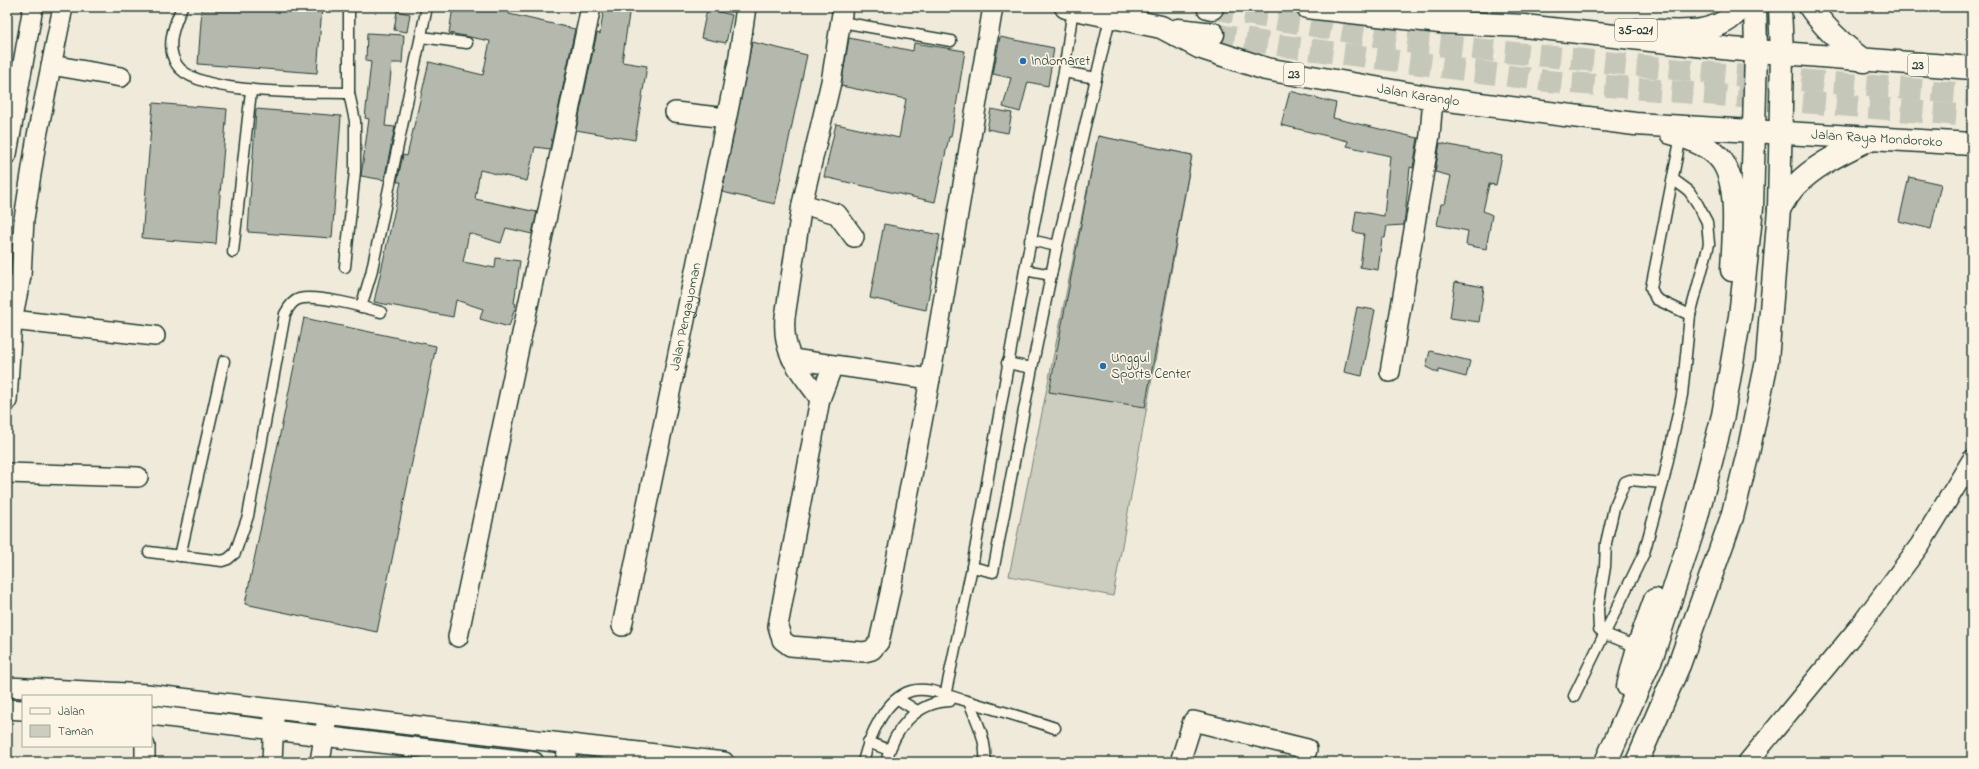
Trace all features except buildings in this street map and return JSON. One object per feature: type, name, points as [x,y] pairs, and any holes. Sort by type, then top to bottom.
[{"type":"main road","points":[[1314,7],[1524,26],[1756,51]]},
{"type":"main road","name":"35-021","points":[[1524,26],[1693,32],[1721,23],[1737,13],[1741,7]]},
{"type":"main road","points":[[1645,651],[1695,524],[1723,415],[1740,316],[1752,208],[1756,7]]},
{"type":"main road","points":[[1637,762],[1679,665],[1732,517],[1748,452],[1767,361],[1779,209],[1782,53],[1780,7]]},
{"type":"main road","points":[[1810,7],[1828,30],[1843,45],[1864,61]]},
{"type":"main road","name":"Jalan Karanglo","points":[[1069,8],[1110,18],[1161,27],[1199,47],[1266,69],[1433,98],[1635,124],[1781,134]]},
{"type":"main road","name":"23","points":[[1161,27],[1213,34]]},
{"type":"main road","name":"23","points":[[1756,51],[1864,61],[1972,68]]},
{"type":"main road","points":[[1606,762],[1623,724],[1645,651],[1673,548],[1700,461],[1714,406],[1730,296],[1733,204],[1729,175],[1721,161],[1711,151],[1681,136],[1635,124]]},
{"type":"main road","name":"Jalan Raya Mondoroko","points":[[1781,134],[1972,144]]},
{"type":"main road","points":[[1779,209],[1794,187],[1804,178],[1828,160],[1870,139]]},
{"type":"street","points":[[7,154],[33,7]]},
{"type":"street","points":[[7,401],[12,320],[21,276],[24,219],[51,65],[63,7]]},
{"type":"street","points":[[458,637],[591,7]]},
{"type":"street","name":"Jalan Pengayoman","points":[[622,626],[738,62],[746,7]]},
{"type":"street","points":[[833,365],[820,399],[779,614],[780,634],[782,640],[790,646],[848,652],[868,651],[875,648],[881,636],[908,502],[993,7]]},
{"type":"street","points":[[820,399],[792,359],[785,342],[784,324],[802,204],[831,82],[842,15]]},
{"type":"street","points":[[51,65],[121,77]]},
{"type":"street","points":[[1390,372],[1430,135],[1433,98]]},
{"type":"street","points":[[675,112],[726,118]]},
{"type":"street","points":[[802,204],[837,214],[854,237]]},
{"type":"street","points":[[12,320],[154,336]]},
{"type":"street","points":[[792,359],[930,378]]},
{"type":"street","points":[[1748,762],[1859,627],[1920,545],[1972,460]]},
{"type":"street","points":[[7,472],[138,477]]},
{"type":"street","points":[[7,687],[147,695]]},
{"type":"street","points":[[152,696],[570,744],[681,759],[724,762]]},
{"type":"street","points":[[7,709],[22,710]]},
{"type":"street","points":[[272,762],[272,730],[274,710]]},
{"type":"street","points":[[152,715],[325,736],[448,757],[534,762]]},
{"type":"street","points":[[320,762],[325,736],[326,716]]},
{"type":"street","points":[[1180,762],[1193,721],[1307,749],[1304,762]]},
{"type":"street","points":[[448,757],[454,731]]},
{"type":"street","points":[[565,762],[570,744]]},
{"type":"street","points":[[145,747],[145,762]]},
{"type":"lane","points":[[182,7],[174,25],[171,38],[172,55],[178,67],[191,77],[251,91],[349,93]]},
{"type":"lane","points":[[345,267],[355,171],[355,121],[349,93],[349,7]]},
{"type":"lane","points":[[361,307],[371,274],[427,7]]},
{"type":"lane","points":[[944,697],[972,568],[1007,363],[1064,72],[1069,8]]},
{"type":"lane","points":[[842,15],[951,41]]},
{"type":"lane","points":[[972,568],[993,572],[1057,246],[1110,18]]},
{"type":"lane","points":[[421,37],[467,43]]},
{"type":"lane","points":[[1064,72],[1096,78]]},
{"type":"lane","points":[[233,252],[251,91]]},
{"type":"lane","points":[[1681,136],[1674,180],[1651,288],[1656,299],[1690,315]]},
{"type":"lane","points":[[1574,696],[1644,553],[1664,483],[1682,396],[1690,315],[1709,244],[1707,222],[1698,203],[1689,191],[1674,180]]},
{"type":"lane","points":[[1030,240],[1057,246]]},
{"type":"lane","points":[[1025,270],[1051,275]]},
{"type":"lane","points":[[149,552],[225,560],[235,553],[240,543],[248,516],[285,314],[290,306],[296,301],[304,298],[361,307],[381,312]]},
{"type":"lane","points":[[180,556],[224,361]]},
{"type":"lane","points":[[1007,363],[1032,368]]},
{"type":"lane","points":[[1645,651],[1605,634],[1599,629],[1598,609],[1605,567],[1606,543],[1614,508],[1628,481],[1664,483]]},
{"type":"lane","points":[[863,762],[868,742],[882,717],[898,699],[911,691],[967,701],[1054,728]]},
{"type":"lane","points":[[886,762],[889,750],[899,730],[917,711],[944,697]]},
{"type":"lane","points":[[898,699],[917,711]]},
{"type":"lane","points":[[967,701],[983,737],[986,762]]},
{"type":"lane","points":[[868,742],[889,750]]},
{"type":"green space","name":"Unggul Sports Center","points":[[1098,136],[1192,155],[1113,596],[1009,576]]},
{"type":"tunnel","points":[[1212,8],[1406,42],[1723,74],[1972,94]]},
{"type":"tunnel","points":[[1213,34],[1285,46],[1548,81],[1972,116]]},
{"type":"place","name":"Indomaret","points":[[1023,61]]},
{"type":"place","name":"Unggul Sports Center","points":[[1103,366]]}]
